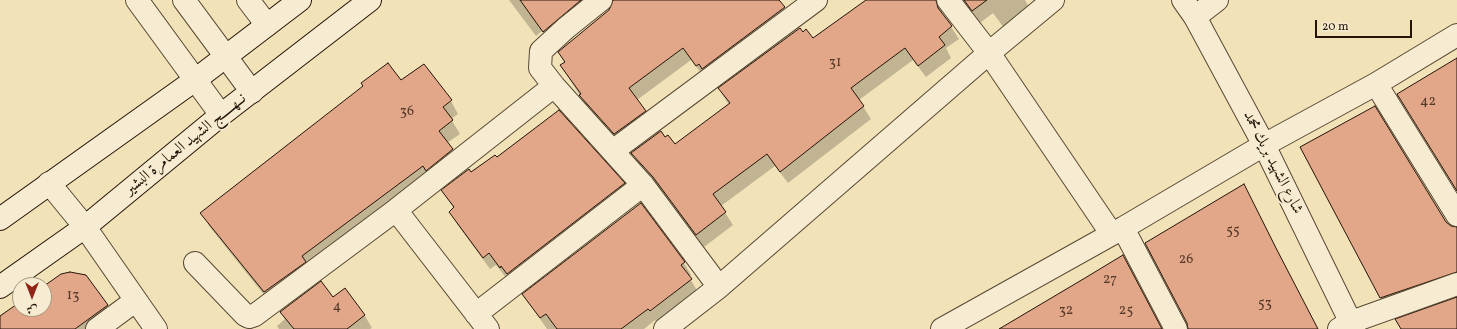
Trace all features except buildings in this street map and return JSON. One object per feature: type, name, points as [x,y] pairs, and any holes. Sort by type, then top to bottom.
[{"type":"street","points":[[137,0],[221,115]]},
{"type":"street","points":[[184,0],[252,92]]},
{"type":"street","points":[[248,0],[267,25]]},
{"type":"street","points":[[0,219],[195,80],[300,0]]},
{"type":"street","name":"نــهـــــج الشهيد العمامرة البشير","points":[[0,287],[85,227],[221,115],[370,0]]},
{"type":"street","points":[[601,0],[566,28],[541,51],[540,68],[554,86],[614,150],[643,185],[719,287]]},
{"type":"street","points":[[614,150],[816,0]]},
{"type":"street","points":[[948,0],[989,53],[1117,231],[1176,329]]},
{"type":"street","points":[[665,329],[719,287],[989,53],[1053,0]]},
{"type":"street","points":[[1189,9],[1217,0]]},
{"type":"street","name":"شارع الشهيد بريك محمد","points":[[1189,9],[1264,145],[1348,327]]},
{"type":"street","points":[[942,329],[1117,231],[1264,145],[1376,84],[1457,35]]},
{"type":"street","points":[[1376,84],[1457,216]]},
{"type":"street","points":[[195,263],[245,315],[249,317],[337,255],[554,86]]},
{"type":"street","points":[[49,183],[85,227],[135,301],[156,329]]},
{"type":"street","points":[[396,210],[482,321],[643,185]]},
{"type":"street","points":[[1348,327],[1457,284]]},
{"type":"street","points":[[97,329],[135,301]]}]
